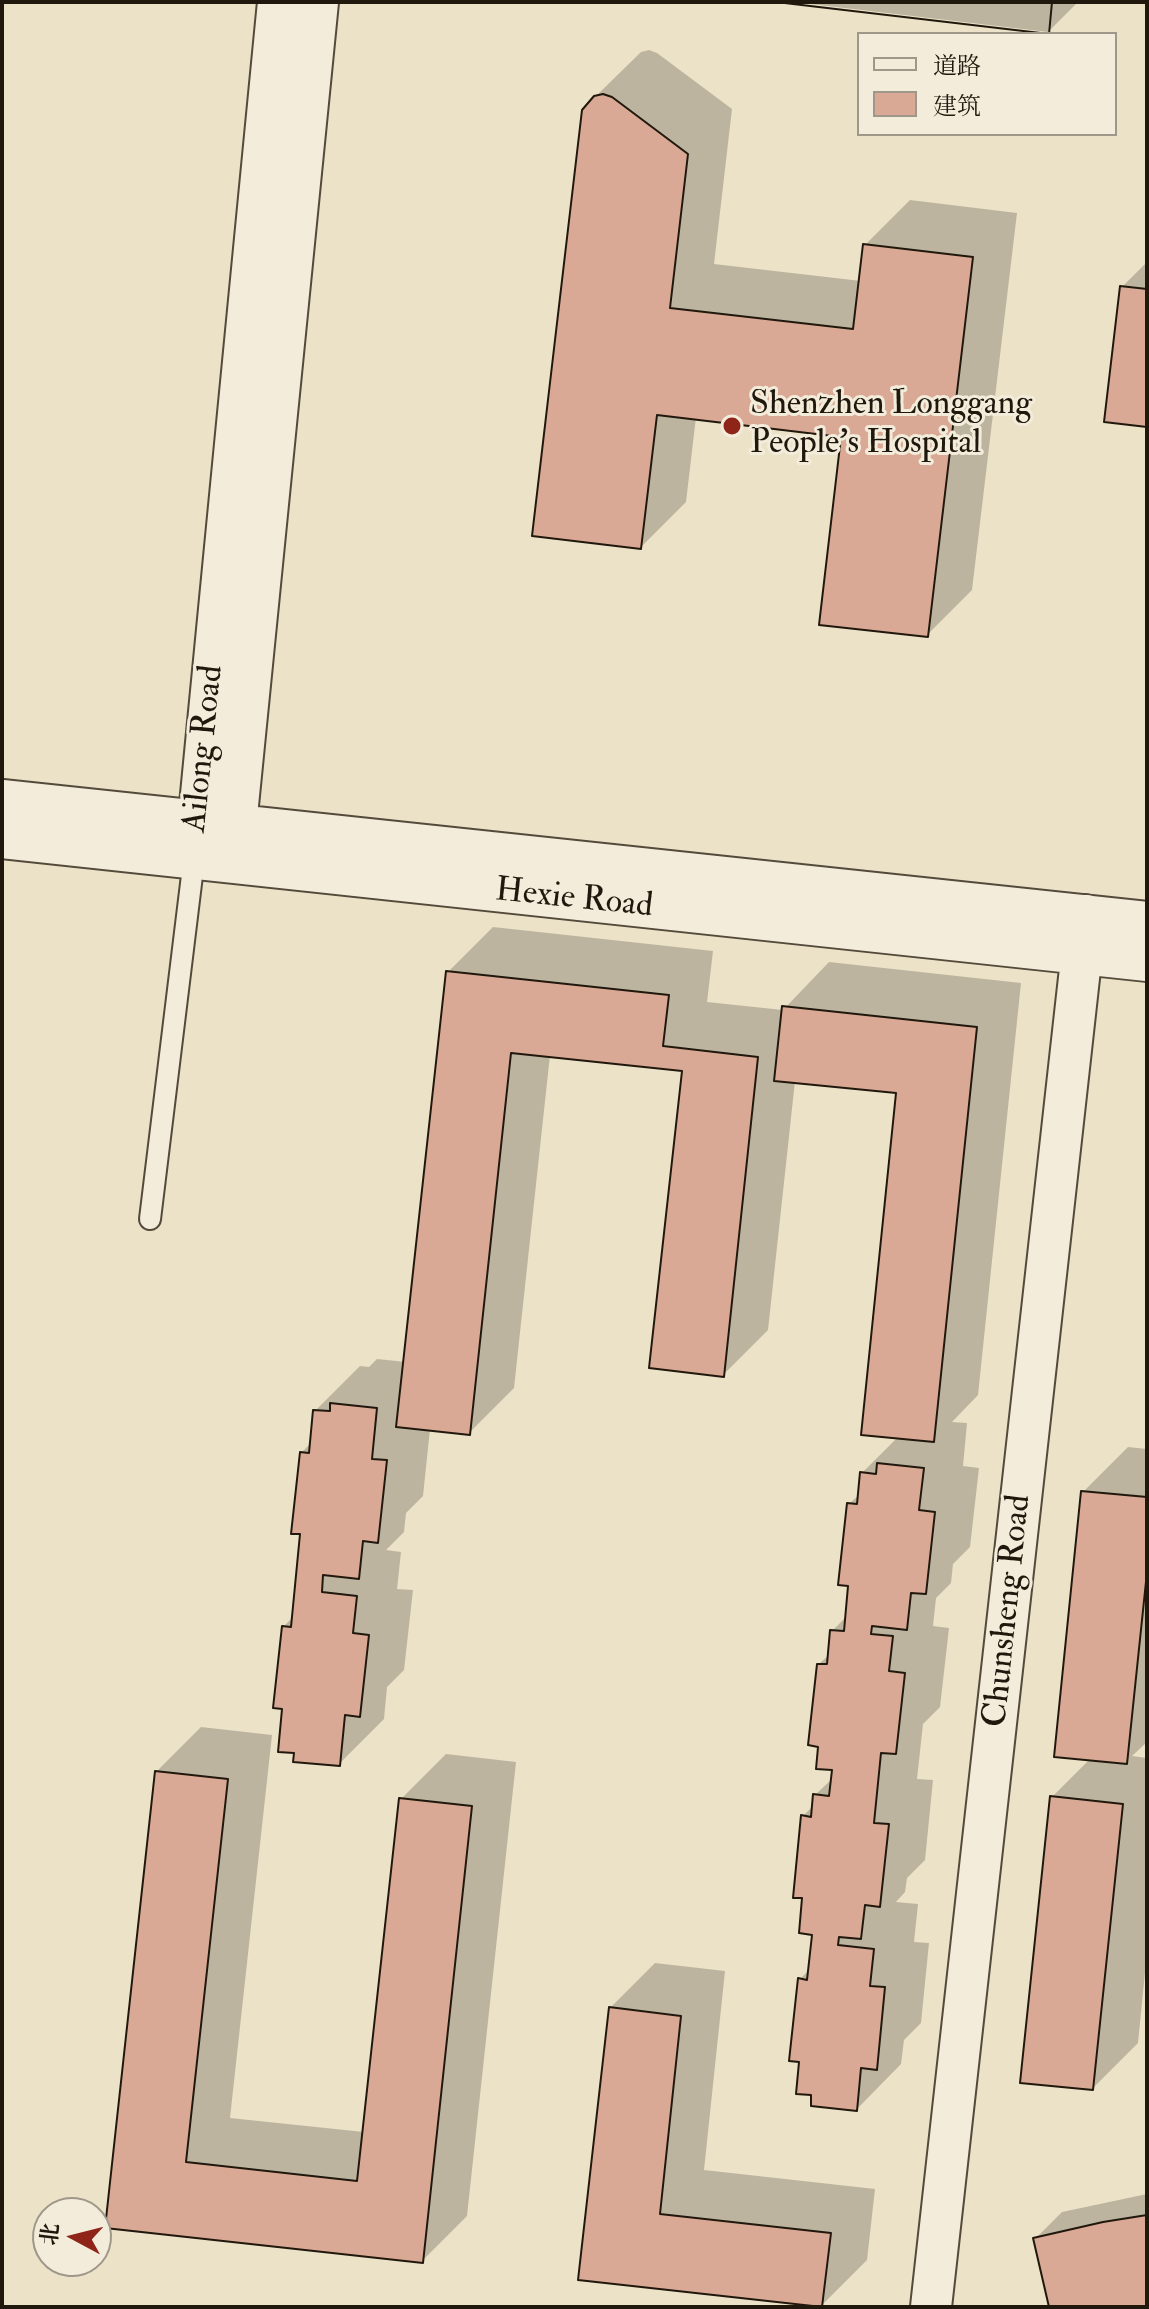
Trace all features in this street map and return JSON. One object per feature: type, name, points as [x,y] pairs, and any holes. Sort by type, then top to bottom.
[{"type":"street","name":"Ailong Road","points":[[210,835],[278,2]]},
{"type":"street","name":"Ailong Road","points":[[210,835],[318,2]]},
{"type":"street","name":"Hexie Road","points":[[2,800],[210,835],[1084,935],[1147,922]]},
{"type":"street","name":"Hexie Road","points":[[2,838],[210,835],[1084,935],[1147,961]]},
{"type":"street","name":"Chunsheng Road","points":[[931,2307],[1084,935]]},
{"type":"lane","points":[[150,1219],[210,835]]},
{"type":"building","points":[[776,2],[1052,2],[1049,32]]},
{"type":"building","points":[[776,2],[1052,2],[1049,32]]},
{"type":"building","points":[[603,94],[612,97],[688,154],[670,308],[853,329],[863,244],[973,257],[928,637],[819,625],[841,437],[657,415],[641,549],[532,536],[582,110],[594,96]]},
{"type":"building","points":[[1120,286],[1147,289],[1147,427],[1104,422]]},
{"type":"building","points":[[446,971],[669,995],[663,1046],[758,1057],[724,1377],[649,1368],[682,1071],[511,1053],[470,1435],[396,1427]]},
{"type":"building","points":[[782,1006],[977,1027],[934,1442],[861,1435],[896,1093],[774,1081]]},
{"type":"building","points":[[330,1403],[377,1408],[372,1459],[387,1460],[378,1543],[363,1541],[359,1579],[323,1575],[322,1592],[357,1596],[353,1633],[369,1635],[360,1717],[345,1715],[340,1766],[293,1762],[294,1753],[278,1752],[282,1709],[273,1708],[282,1626],[291,1627],[300,1534],[291,1534],[300,1452],[309,1453],[313,1410],[330,1411]]},
{"type":"building","points":[[877,1463],[924,1468],[919,1510],[935,1512],[926,1594],[911,1593],[907,1630],[872,1626],[871,1634],[893,1636],[889,1671],[905,1673],[896,1754],[881,1753],[874,1823],[889,1824],[880,1907],[865,1905],[861,1939],[839,1937],[838,1945],[874,1949],[870,1986],[885,1987],[877,2070],[861,2068],[857,2111],[811,2106],[811,2095],[796,2094],[799,2062],[789,2061],[798,1978],[807,1980],[812,1935],[799,1933],[802,1898],[793,1898],[801,1815],[811,1817],[813,1794],[829,1796],[832,1770],[816,1769],[818,1747],[808,1745],[817,1664],[827,1664],[830,1630],[844,1631],[848,1586],[838,1585],[847,1503],[857,1504],[860,1472],[876,1474]]},
{"type":"building","points":[[1081,1491],[1147,1497],[1147,1572],[1127,1764],[1054,1757]]},
{"type":"building","points":[[155,1771],[228,1779],[186,2162],[357,2181],[399,1798],[472,1806],[423,2263],[112,2229],[112,2197],[108,2197]]},
{"type":"building","points":[[1050,1796],[1123,1804],[1093,2090],[1020,2083]]},
{"type":"building","points":[[609,2007],[681,2016],[660,2214],[831,2233],[822,2307],[578,2280]]},
{"type":"building","points":[[1147,2215],[1147,2307],[1049,2307],[1033,2238]]},
{"type":"place","name":"Shenzhen Longgang People’s Hospital","points":[[732,426]]}]
